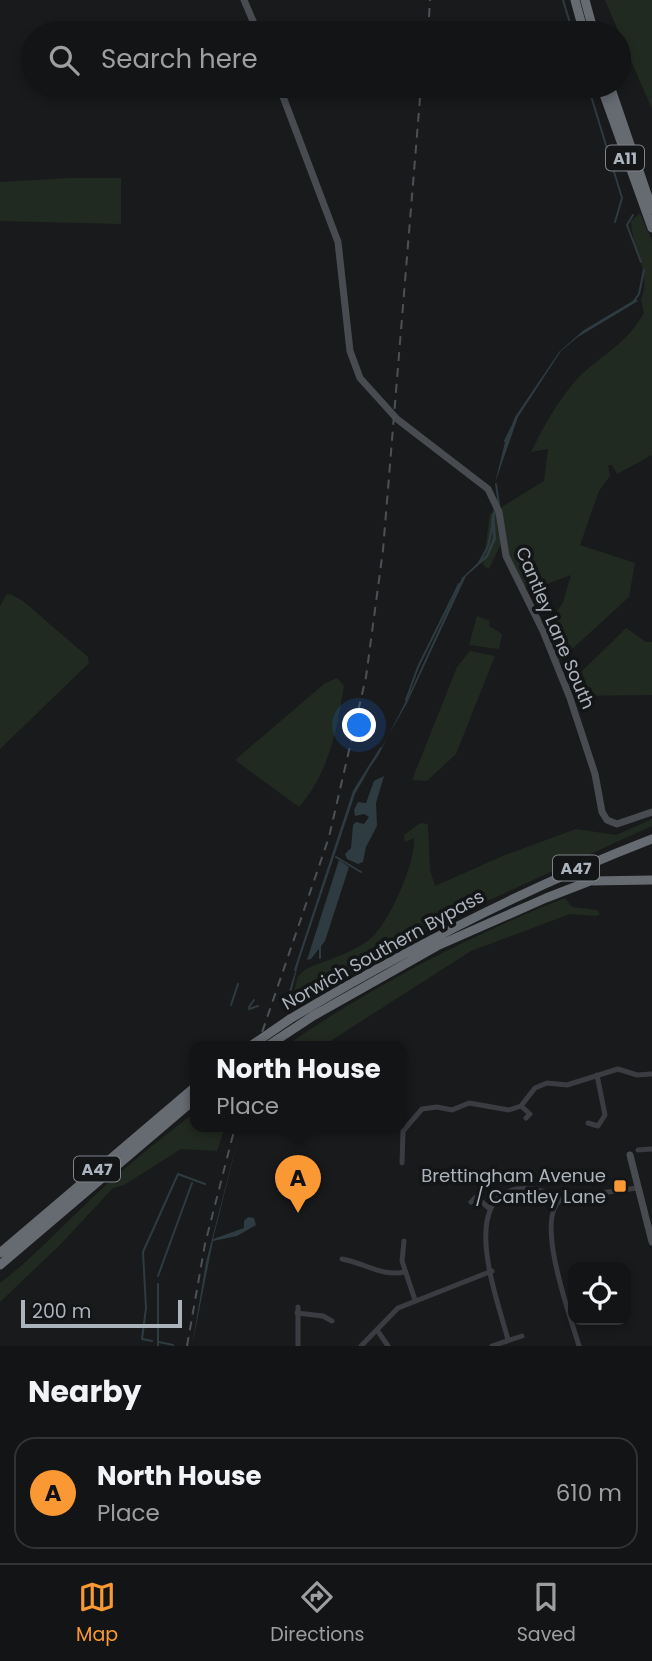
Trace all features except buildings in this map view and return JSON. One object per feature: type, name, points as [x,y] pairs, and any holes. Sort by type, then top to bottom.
[{"type":"highway","points":[[575,0],[581,21]]},
{"type":"highway","points":[[585,0],[591,21]]},
{"type":"highway","name":"A11","points":[[605,98],[652,228]]},
{"type":"highway","name":"A11","points":[[615,98],[652,209]]},
{"type":"highway","name":"A47","points":[[500,904],[652,832]]},
{"type":"highway","name":"Norwich Southern Bypass","points":[[258,1041],[290,1019],[432,937],[500,904],[652,839]]},
{"type":"highway","name":"A47","points":[[275,1041],[437,946],[546,898],[590,881],[652,880]]},
{"type":"highway","name":"A47","points":[[0,1253],[190,1091]]},
{"type":"highway","name":"A47","points":[[0,1265],[190,1103]]},
{"type":"street","points":[[244,0],[253,21]]},
{"type":"street","name":"Cantley Lane South","points":[[283,98],[338,242],[350,351],[360,378],[397,419],[425,443],[481,481],[491,494],[499,512],[506,556],[543,631],[570,698],[595,774],[602,812],[607,820],[617,824],[652,812]]},
{"type":"street","points":[[407,1127],[422,1110],[437,1107],[452,1110],[468,1103],[509,1110],[521,1106],[541,1084],[567,1085],[618,1069],[637,1075],[652,1074]]},
{"type":"street","points":[[588,1123],[598,1126],[605,1115],[597,1075]]},
{"type":"street","points":[[521,1106],[530,1114]]},
{"type":"street","points":[[402,1163],[403,1132]]},
{"type":"street","points":[[638,1150],[652,1149]]},
{"type":"street","points":[[630,1155],[652,1242]]},
{"type":"street","points":[[508,1340],[484,1225],[490,1209],[502,1194],[519,1189],[536,1189],[558,1200],[637,1188]]},
{"type":"street","points":[[476,1197],[490,1209]]},
{"type":"street","points":[[558,1200],[551,1212],[549,1234],[579,1346]]},
{"type":"street","points":[[406,1245],[405,1272],[415,1300]]},
{"type":"street","points":[[347,1257],[383,1273],[405,1272]]},
{"type":"street","points":[[361,1346],[398,1308],[492,1271]]},
{"type":"street","points":[[298,1346],[298,1310],[331,1318]]},
{"type":"street","points":[[377,1330],[388,1346]]},
{"type":"street","points":[[492,1346],[522,1336]]},
{"type":"shaded area","points":[[605,0],[652,0],[652,109],[631,60],[631,21],[614,21]]},
{"type":"shaded area","points":[[121,178],[121,224],[0,221],[0,182]]},
{"type":"shaded area","points":[[640,213],[652,241],[652,455],[617,474],[612,465],[608,465],[610,476],[599,491],[580,545],[635,563],[629,597],[558,662],[545,631],[563,602],[571,575],[547,584],[533,582],[524,588],[501,544],[489,569],[483,565],[490,514],[544,481],[548,449],[531,452],[552,414],[578,378],[621,342],[644,313],[641,300],[644,290],[643,270],[631,221]]},
{"type":"shaded area","points":[[636,299],[638,301],[578,337],[561,351],[518,417],[495,483],[505,442],[515,417],[559,352],[584,330]]},
{"type":"shaded area","points":[[494,508],[496,539],[488,557],[466,576],[407,703],[388,736],[462,578],[486,555],[493,538],[491,520]]},
{"type":"shaded area","points":[[10,594],[23,601],[88,657],[89,663],[0,749],[0,606],[6,595]]},
{"type":"shaded area","points":[[477,616],[490,621],[489,626],[502,634],[499,649],[469,645]]},
{"type":"shaded area","points":[[626,628],[646,642],[652,642],[652,695],[571,696],[568,685]]},
{"type":"shaded area","points":[[470,651],[495,656],[456,754],[427,781],[412,780],[457,667]]},
{"type":"shaded area","points":[[337,678],[344,686],[330,750],[318,780],[299,807],[235,760],[324,684]]},
{"type":"shaded area","points":[[370,767],[355,794],[299,961],[289,1001],[286,1000],[354,791]]},
{"type":"shaded area","points":[[384,776],[376,803],[377,826],[366,847],[363,862],[358,864],[347,859],[345,854],[351,848],[353,825],[356,822],[364,824],[369,817],[364,814],[355,816],[354,810],[358,802],[366,803],[374,781]]},
{"type":"shaded area","points":[[652,819],[652,826],[461,913],[289,1010],[298,976],[306,969],[356,948],[371,938],[386,919],[411,862],[414,838],[405,842],[404,835],[420,823],[428,824],[430,870],[435,886],[505,855],[576,829],[616,835]]},
{"type":"shaded area","points":[[339,860],[349,867],[325,941],[311,959],[307,960]]},
{"type":"shaded area","points":[[565,898],[572,907],[597,910],[600,914],[570,914],[471,951],[330,1041],[293,1041],[385,983],[528,913]]},
{"type":"shaded area","points":[[190,1116],[190,1132],[223,1132],[217,1151],[181,1149],[124,1185],[113,1188],[60,1245],[0,1302],[0,1283]]},
{"type":"shaded area","points":[[240,1132],[213,1239],[244,1228],[244,1221],[248,1217],[254,1218],[256,1225],[237,1236],[213,1241],[192,1346],[206,1262]]},
{"type":"waterway","points":[[563,0],[569,21]]},
{"type":"waterway","points":[[592,98],[622,198],[615,222]]},
{"type":"waterway","points":[[633,215],[627,225],[641,262]]},
{"type":"waterway","points":[[634,301],[639,294],[644,270]]},
{"type":"waterway","points":[[505,441],[512,427]]},
{"type":"waterway","points":[[496,484],[499,505]]},
{"type":"waterway","points":[[479,563],[488,546],[495,512]]},
{"type":"waterway","points":[[406,700],[418,667],[459,584]]},
{"type":"waterway","points":[[295,970],[354,791],[381,748]]},
{"type":"waterway","points":[[336,857],[361,872]]},
{"type":"waterway","points":[[320,942],[320,958]]},
{"type":"waterway","points":[[231,1005],[238,984]]},
{"type":"waterway","points":[[249,1007],[254,1000]]},
{"type":"waterway","points":[[249,1009],[258,1006]]},
{"type":"waterway","points":[[152,1341],[142,1339],[146,1308],[143,1252],[178,1174],[205,1184]]},
{"type":"waterway","points":[[158,1276],[192,1183]]},
{"type":"waterway","points":[[158,1284],[158,1346]]},
{"type":"waterway","points":[[159,1342],[173,1345]]},
{"type":"railway","points":[[429,21],[430,0]]},
{"type":"railway","points":[[259,1041],[329,837],[366,677],[383,550],[420,98]]},
{"type":"railway","points":[[187,1346],[205,1244],[234,1132]]},
{"type":"place","name":"Brettingham Avenue / Cantley Lane","points":[[620,1186]]},
{"type":"place","name":"North House","points":[[298,1213]]}]
